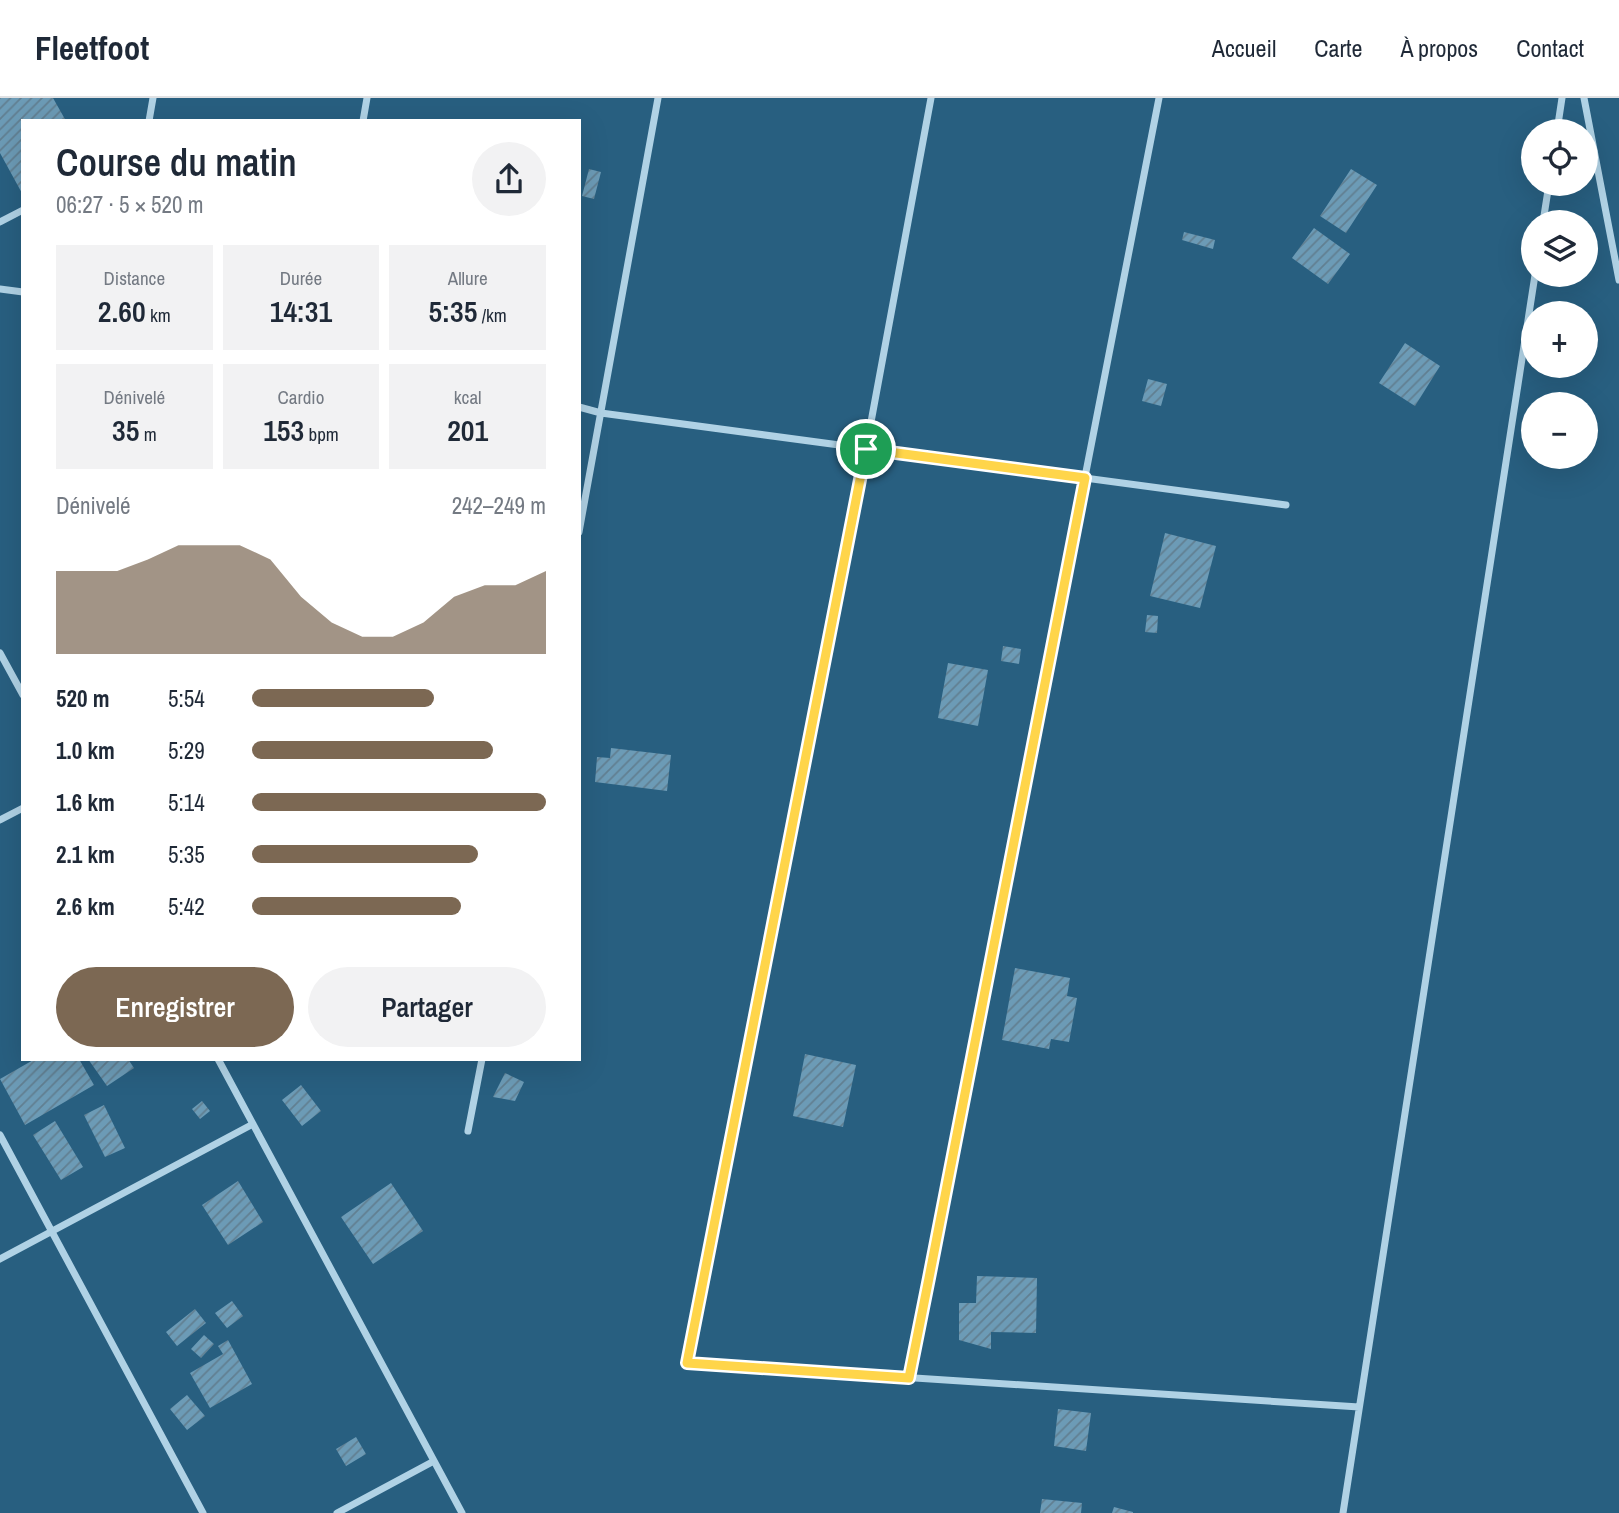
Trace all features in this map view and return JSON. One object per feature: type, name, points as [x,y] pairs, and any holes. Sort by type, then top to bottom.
[{"type":"street","points":[[149,119],[153,98]]},
{"type":"street","points":[[363,119],[367,98]]},
{"type":"street","points":[[581,521],[658,98]]},
{"type":"street","points":[[931,98],[866,449],[687,1363],[1359,1408]]},
{"type":"street","points":[[909,1378],[1160,98]]},
{"type":"street","points":[[1559,119],[1562,98]]},
{"type":"street","points":[[1584,98],[1619,281]]},
{"type":"street","points":[[0,222],[21,211]]},
{"type":"street","points":[[1343,1513],[1533,287]]},
{"type":"street","points":[[0,289],[21,292]]},
{"type":"street","points":[[581,408],[601,413],[1286,505]]},
{"type":"street","points":[[0,653],[21,691]]},
{"type":"street","points":[[0,820],[21,809]]},
{"type":"street","points":[[219,1061],[462,1513]]},
{"type":"street","points":[[468,1131],[482,1061]]},
{"type":"street","points":[[0,1259],[253,1124]]},
{"type":"street","points":[[0,1135],[203,1513]]},
{"type":"street","points":[[337,1513],[434,1461]]},
{"type":"building","points":[[0,98],[53,98],[65,119],[21,119],[21,191],[0,153]]},
{"type":"building","points":[[589,169],[601,172],[594,199],[582,196]]},
{"type":"building","points":[[1351,169],[1377,185],[1346,233],[1320,216]]},
{"type":"building","points":[[1314,228],[1350,254],[1328,284],[1292,258]]},
{"type":"building","points":[[1184,232],[1215,240],[1213,249],[1182,240]]},
{"type":"building","points":[[1405,343],[1440,366],[1415,406],[1379,383]]},
{"type":"building","points":[[1148,379],[1167,384],[1161,406],[1142,401]]},
{"type":"building","points":[[1165,533],[1216,546],[1200,608],[1150,596]]},
{"type":"building","points":[[1147,615],[1158,616],[1157,633],[1145,632]]},
{"type":"building","points":[[1003,646],[1021,649],[1019,664],[1001,661]]},
{"type":"building","points":[[948,663],[988,670],[978,726],[938,718]]},
{"type":"building","points":[[611,748],[671,755],[667,791],[595,782],[597,757],[610,758]]},
{"type":"building","points":[[1015,968],[1070,978],[1067,996],[1077,998],[1069,1042],[1051,1039],[1049,1049],[1002,1040]]},
{"type":"building","points":[[805,1054],[856,1065],[843,1127],[793,1116]]},
{"type":"building","points":[[32,1061],[80,1061],[94,1085],[25,1125],[0,1079]]},
{"type":"building","points":[[89,1061],[129,1061],[134,1068],[107,1086]]},
{"type":"building","points":[[505,1073],[524,1082],[515,1101],[493,1097]]},
{"type":"building","points":[[301,1085],[321,1111],[302,1126],[282,1100]]},
{"type":"building","points":[[202,1101],[210,1111],[200,1119],[192,1109]]},
{"type":"building","points":[[104,1105],[125,1148],[105,1157],[84,1115]]},
{"type":"building","points":[[55,1121],[83,1167],[61,1180],[33,1135]]},
{"type":"building","points":[[238,1181],[263,1222],[228,1245],[202,1205]]},
{"type":"building","points":[[391,1183],[423,1231],[373,1264],[341,1217]]},
{"type":"building","points":[[977,1276],[1037,1278],[1036,1333],[991,1332],[991,1349],[959,1340],[959,1303],[976,1303]]},
{"type":"building","points":[[232,1301],[243,1316],[227,1328],[215,1313]]},
{"type":"building","points":[[195,1309],[206,1323],[177,1346],[166,1332]]},
{"type":"building","points":[[204,1335],[214,1344],[201,1358],[191,1349]]},
{"type":"building","points":[[228,1340],[252,1384],[210,1408],[190,1373],[223,1354],[218,1346]]},
{"type":"building","points":[[187,1395],[205,1416],[187,1430],[170,1409]]},
{"type":"building","points":[[1058,1409],[1091,1413],[1086,1451],[1054,1446]]},
{"type":"building","points":[[356,1437],[366,1454],[346,1466],[336,1449]]},
{"type":"building","points":[[1042,1499],[1082,1503],[1081,1513],[1040,1513]]},
{"type":"building","points":[[1114,1507],[1133,1512],[1133,1513],[1112,1513]]},
{"type":"route","points":[[866,449],[1085,478],[929,1278],[909,1378],[687,1363],[846,550],[866,449]]}]
